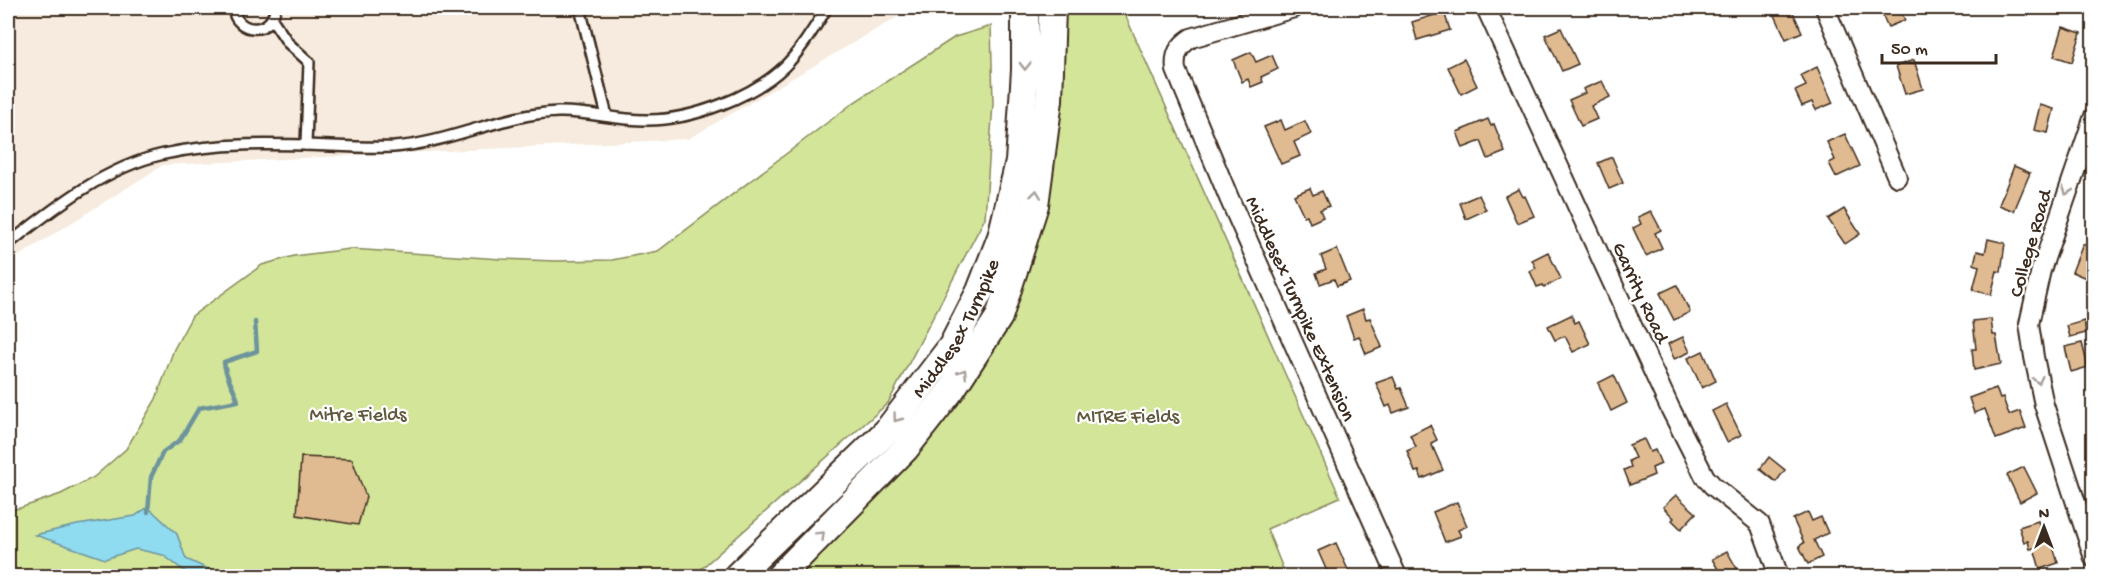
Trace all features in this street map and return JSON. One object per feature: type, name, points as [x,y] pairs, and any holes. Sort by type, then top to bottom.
[{"type":"main road","name":"Middlesex Turnpike","points":[[736,576],[887,431],[951,346],[980,291],[1001,237],[1019,162],[1025,70],[1025,8]]},
{"type":"main road","name":"Middlesex Turnpike","points":[[780,576],[905,449],[952,389],[999,317],[1035,205],[1049,99],[1052,8]]},
{"type":"street","name":"Middlesex Turnpike Extension","points":[[1294,8],[1191,38],[1182,44],[1176,55],[1176,70],[1229,198],[1397,576]]},
{"type":"street","name":"Garrity Road","points":[[1486,8],[1670,408],[1705,477],[1760,524],[1779,576]]},
{"type":"street","points":[[1825,8],[1897,177]]},
{"type":"street","name":"College Road","points":[[2094,116],[2041,270],[2030,324],[2044,405],[2094,558]]},
{"type":"lane","points":[[232,8],[236,19],[247,28],[261,27],[272,19],[275,8]]},
{"type":"lane","points":[[580,8],[608,117]]},
{"type":"lane","points":[[8,244],[74,195],[133,164],[163,154],[217,146],[263,144],[393,147],[437,139],[520,117],[559,112],[649,120],[721,105],[749,91],[784,67],[807,41],[827,8]]},
{"type":"lane","points":[[272,19],[288,43],[309,62],[306,145]]},
{"type":"shaded area","points":[[8,8],[913,8],[688,139],[163,165],[8,263]]},
{"type":"green space","name":"MITRE Fields","points":[[1052,8],[1122,8],[1340,497],[1267,529],[1286,576],[780,576],[905,449],[999,317],[1035,205]]},
{"type":"green space","name":"Mitre Fields","points":[[991,26],[993,103],[985,218],[888,403],[693,576],[8,576],[8,510],[61,494],[94,477],[126,449],[156,399],[174,349],[192,316],[262,265],[294,256],[350,249],[555,261],[612,260],[658,251],[853,103],[955,37]]},
{"type":"water","points":[[148,507],[177,534],[186,559],[223,576],[191,576],[163,555],[136,549],[105,559],[35,535],[77,525],[135,516]]},
{"type":"building","points":[[1791,8],[1802,32],[1786,39],[1774,13]]},
{"type":"building","points":[[1879,8],[1899,8],[1905,20],[1888,27]]},
{"type":"building","points":[[1444,12],[1450,30],[1417,40],[1412,22]]},
{"type":"building","points":[[2063,27],[2081,33],[2072,62],[2054,56]]},
{"type":"building","points":[[1561,28],[1578,64],[1562,71],[1545,35]]},
{"type":"building","points":[[1251,52],[1256,62],[1272,55],[1278,69],[1261,77],[1263,82],[1251,87],[1248,79],[1242,82],[1233,60]]},
{"type":"building","points":[[1464,59],[1477,86],[1461,94],[1448,67]]},
{"type":"building","points":[[1914,60],[1923,89],[1905,94],[1896,66]]},
{"type":"building","points":[[1817,67],[1833,103],[1816,110],[1812,102],[1802,106],[1795,91],[1806,86],[1801,75]]},
{"type":"building","points":[[1602,81],[1610,97],[1591,106],[1597,119],[1581,126],[1569,100],[1585,93],[1583,89]]},
{"type":"building","points":[[2040,105],[2054,109],[2048,133],[2034,130]]},
{"type":"building","points":[[1488,119],[1491,126],[1494,124],[1505,152],[1488,159],[1481,141],[1463,148],[1457,132]]},
{"type":"building","points":[[1281,120],[1285,130],[1305,121],[1311,134],[1294,142],[1300,156],[1281,164],[1264,127]]},
{"type":"building","points":[[1845,134],[1860,166],[1836,177],[1829,163],[1835,160],[1827,142]]},
{"type":"building","points":[[1612,157],[1623,183],[1609,189],[1598,163]]},
{"type":"building","points":[[2014,166],[2030,173],[2014,211],[1999,205]]},
{"type":"building","points":[[1310,188],[1313,195],[1322,191],[1329,206],[1320,210],[1323,217],[1310,223],[1294,195]]},
{"type":"building","points":[[1519,189],[1523,197],[1525,196],[1534,216],[1517,223],[1505,196]]},
{"type":"building","points":[[1479,195],[1486,210],[1466,219],[1460,203]]},
{"type":"building","points":[[1844,209],[1860,234],[1845,244],[1828,219]]},
{"type":"building","points":[[1651,211],[1661,230],[1655,233],[1662,248],[1646,256],[1633,228],[1641,224],[1638,217]]},
{"type":"building","points":[[1988,239],[2005,243],[2001,272],[1997,271],[1991,295],[1973,290],[1979,266],[1974,264],[1977,251],[1985,253]]},
{"type":"building","points":[[2083,244],[2094,250],[2094,261],[2086,278],[2072,272]]},
{"type":"building","points":[[1337,249],[1350,281],[1337,286],[1334,279],[1320,284],[1316,273],[1326,269],[1321,256]]},
{"type":"building","points":[[1548,252],[1561,279],[1544,287],[1543,285],[1537,287],[1530,271],[1536,268],[1532,260]]},
{"type":"building","points":[[1677,285],[1690,312],[1674,320],[1660,293]]},
{"type":"building","points":[[1363,309],[1366,319],[1370,318],[1382,347],[1366,354],[1359,336],[1354,338],[1346,316]]},
{"type":"building","points":[[1571,315],[1575,323],[1579,321],[1590,344],[1573,352],[1565,336],[1555,340],[1548,326]]},
{"type":"building","points":[[1991,319],[2001,364],[1974,370],[1972,349],[1976,349],[1973,321]]},
{"type":"building","points":[[2084,321],[2086,333],[2070,337],[2067,326]]},
{"type":"building","points":[[1683,337],[1690,352],[1674,359],[1668,344]]},
{"type":"building","points":[[2082,343],[2088,367],[2071,372],[2065,347]]},
{"type":"building","points":[[1703,351],[1716,381],[1702,388],[1688,358]]},
{"type":"building","points":[[1614,375],[1627,403],[1611,411],[1598,383]]},
{"type":"building","points":[[1393,377],[1398,389],[1401,388],[1409,407],[1393,413],[1390,405],[1386,407],[1376,383]]},
{"type":"building","points":[[1996,388],[2000,399],[2003,398],[2009,415],[2020,411],[2026,428],[1996,439],[1985,409],[1974,413],[1969,398]]},
{"type":"building","points":[[1726,404],[1741,435],[1727,442],[1712,411]]},
{"type":"building","points":[[1430,425],[1437,440],[1431,443],[1443,470],[1422,479],[1419,471],[1415,472],[1407,451],[1416,447],[1410,435]]},
{"type":"building","points":[[1644,439],[1650,452],[1655,450],[1661,464],[1652,468],[1654,475],[1630,485],[1624,470],[1631,467],[1629,461],[1635,458],[1629,445]]},
{"type":"building","points":[[301,457],[352,459],[366,497],[358,525],[297,515]]},
{"type":"building","points":[[1769,457],[1785,470],[1776,482],[1760,469]]},
{"type":"building","points":[[2024,467],[2037,493],[2020,502],[2007,475]]},
{"type":"building","points":[[1676,495],[1696,513],[1681,529],[1663,507]]},
{"type":"building","points":[[1457,502],[1467,526],[1458,530],[1461,536],[1445,542],[1433,512]]},
{"type":"building","points":[[1808,512],[1812,521],[1821,517],[1828,533],[1814,540],[1822,557],[1808,564],[1799,546],[1804,543],[1793,519]]},
{"type":"building","points":[[2038,521],[2042,535],[2049,533],[2058,563],[2040,569],[2034,548],[2030,549],[2028,541],[2024,542],[2019,527]]},
{"type":"building","points":[[1336,543],[1349,572],[1340,576],[1329,576],[1318,551]]},
{"type":"building","points":[[1727,551],[1741,576],[1722,576],[1712,559]]},
{"type":"waterway","points":[[148,512],[151,477],[163,452],[180,440],[199,408],[238,401],[224,362],[257,351],[255,322]]}]
